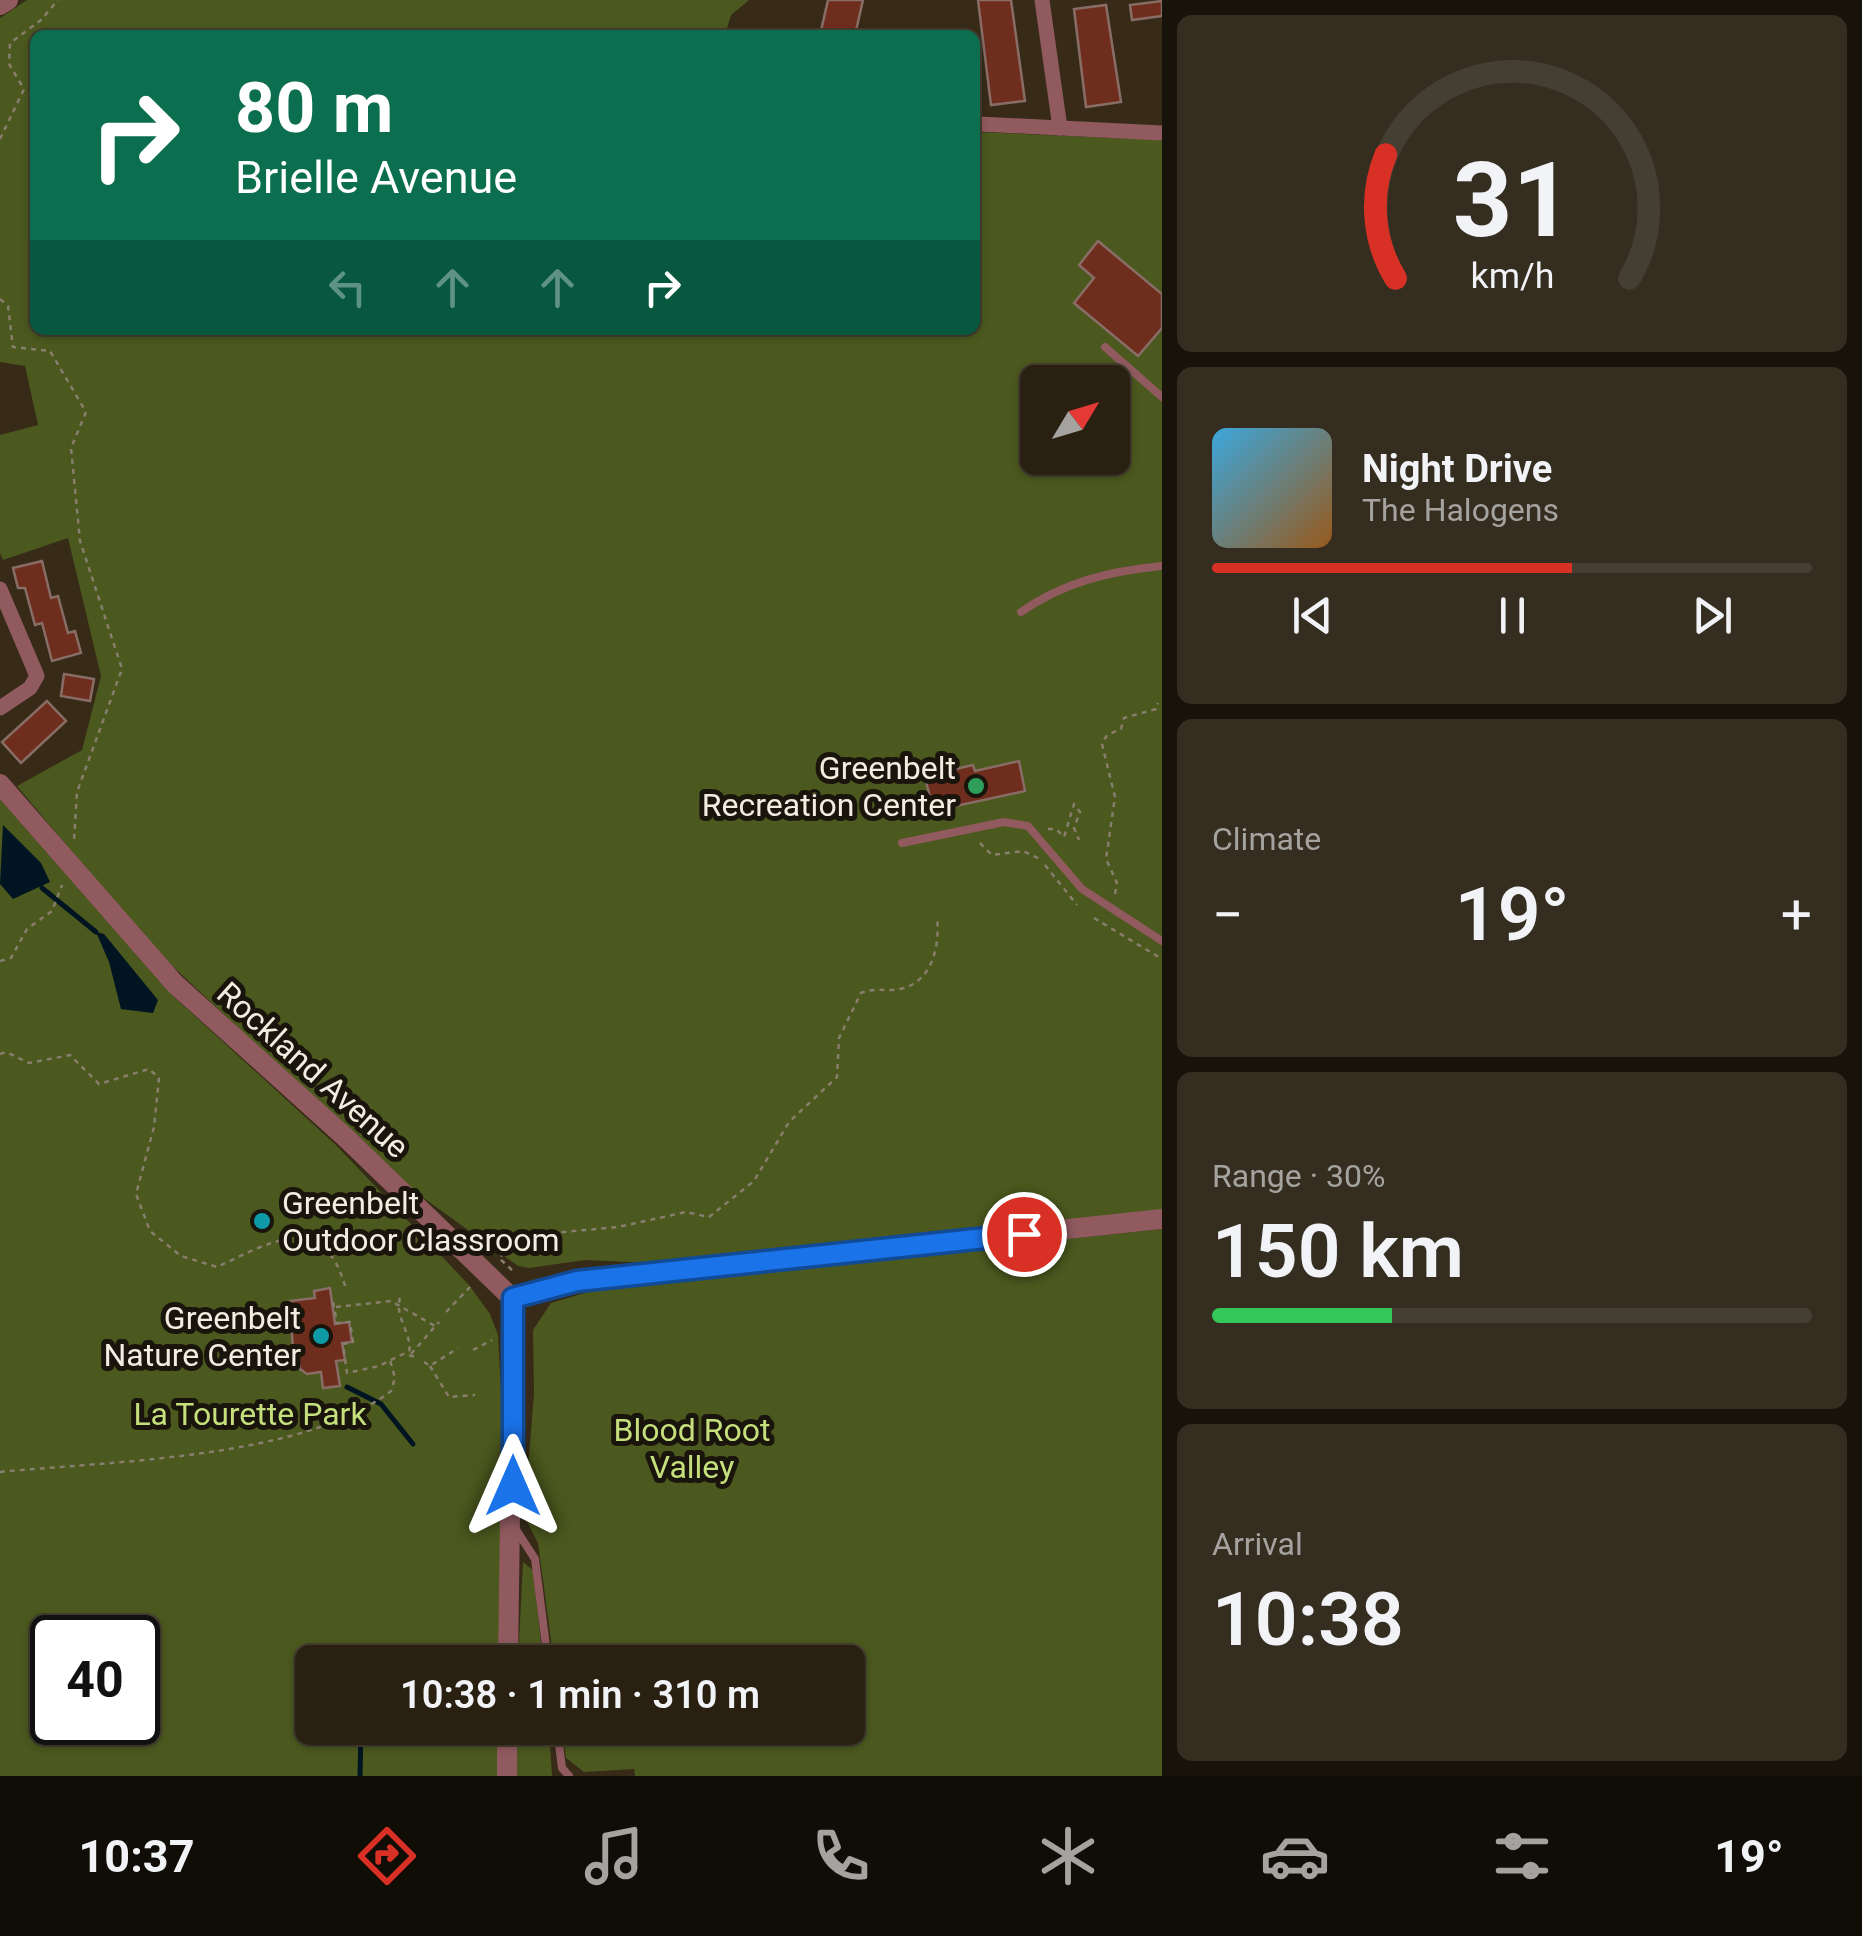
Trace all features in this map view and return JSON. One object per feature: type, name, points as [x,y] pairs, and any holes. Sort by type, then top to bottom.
[{"type":"street","points":[[0,5],[8,0]]},
{"type":"street","points":[[1042,0],[1060,128]]},
{"type":"street","points":[[980,124],[1162,133]]},
{"type":"street","points":[[0,588],[37,676],[30,688],[0,708]]},
{"type":"street","name":"Rockland Avenue","points":[[0,784],[175,984],[345,1137],[513,1298]]},
{"type":"street","points":[[508,1645],[513,1298],[577,1281],[1162,1219]]},
{"type":"street","points":[[508,1745],[508,1776]]},
{"type":"lane","points":[[1105,347],[1162,396]]},
{"type":"lane","points":[[1154,390],[1162,380]]},
{"type":"lane","points":[[1021,612],[1078,580],[1162,566]]},
{"type":"lane","points":[[902,843],[1004,822],[1028,826],[1082,889],[1162,941]]},
{"type":"lane","points":[[512,1524],[535,1559],[546,1645]]},
{"type":"lane","points":[[559,1745],[562,1768],[569,1776]]},
{"type":"path","points":[[0,139],[24,89],[10,64],[10,43],[41,20],[58,0]]},
{"type":"path","points":[[0,299],[8,306],[12,347],[50,351],[86,412],[71,448],[80,541],[122,668],[77,792],[74,856]]},
{"type":"path","points":[[1114,896],[1116,883],[1106,859],[1115,797],[1102,744],[1107,735],[1121,729],[1124,718],[1156,709],[1158,703]]},
{"type":"path","points":[[1048,829],[1056,829],[1064,837],[1074,804],[1080,812],[1074,828],[1080,840]]},
{"type":"path","points":[[980,844],[992,855],[1034,854],[1077,905]]},
{"type":"path","points":[[0,961],[12,958],[27,929],[54,906],[66,876]]},
{"type":"path","points":[[512,1270],[500,1258],[518,1236],[635,1225],[686,1212],[709,1217],[733,1201],[754,1182],[788,1122],[800,1108],[823,1094],[838,1076],[839,1038],[861,992],[915,985],[930,966],[940,941],[937,917]]},
{"type":"path","points":[[1094,918],[1162,959]]},
{"type":"path","points":[[0,1054],[6,1052],[29,1063],[70,1055],[99,1084],[149,1069],[159,1078],[154,1127],[136,1194],[150,1231],[180,1256],[217,1268],[277,1238],[311,1240],[339,1265],[345,1286]]},
{"type":"path","points":[[446,1312],[470,1287]]},
{"type":"path","points":[[400,1298],[398,1304],[412,1355]]},
{"type":"path","points":[[383,1301],[398,1304],[437,1324],[412,1355],[347,1373],[343,1344],[353,1342],[350,1322],[337,1323],[334,1305],[383,1301]]},
{"type":"path","points":[[473,1350],[498,1337]]},
{"type":"path","points":[[430,1366],[458,1348]]},
{"type":"path","points":[[0,1472],[233,1448],[332,1424],[383,1397],[395,1382],[390,1360]]},
{"type":"path","points":[[424,1362],[449,1396],[476,1395]]},
{"type":"green space","points":[[27,0],[749,0],[731,15],[726,30],[30,30],[30,335],[980,335],[980,132],[1162,140],[1162,1210],[650,1263],[585,1260],[529,1268],[518,1266],[407,1186],[151,946],[17,786],[82,750],[101,676],[68,538],[3,560],[0,553],[0,435],[38,425],[25,366],[0,362],[0,18]]},
{"type":"green space","name":"La Tourette Park","points":[[0,799],[173,996],[337,1146],[469,1285],[490,1314],[498,1335],[502,1412],[499,1645],[295,1645],[295,1745],[498,1745],[499,1776],[0,1776]]},
{"type":"green space","name":"Blood Root Valley","points":[[1162,1229],[1162,1776],[635,1776],[634,1769],[584,1772],[566,1758],[564,1745],[865,1745],[865,1645],[552,1645],[538,1543],[524,1516],[534,1393],[533,1330],[551,1303],[605,1287]]},
{"type":"green space","points":[[523,1562],[533,1570],[541,1645],[519,1645]]},
{"type":"green space","points":[[517,1745],[550,1745],[552,1776],[517,1776]]},
{"type":"water","points":[[3,825],[41,863],[50,882],[13,899],[0,884]]},
{"type":"water","points":[[96,932],[104,934],[158,1000],[153,1013],[121,1009],[109,962]]},
{"type":"building","points":[[828,0],[863,0],[856,30],[821,30]]},
{"type":"building","points":[[978,0],[1011,0],[1025,101],[991,105]]},
{"type":"building","points":[[1162,1],[1162,16],[1132,20],[1130,5]]},
{"type":"building","points":[[1106,5],[1121,102],[1086,107],[1074,9]]},
{"type":"building","points":[[1098,241],[1162,294],[1162,328],[1138,356],[1074,303],[1094,278],[1079,265]]},
{"type":"building","points":[[42,561],[51,598],[58,596],[68,633],[75,631],[81,653],[52,661],[42,623],[35,625],[25,588],[18,588],[13,568]]},
{"type":"building","points":[[64,674],[94,679],[90,701],[61,696]]},
{"type":"building","points":[[47,701],[66,721],[21,763],[2,742]]},
{"type":"building","name":"Greenbelt Recreation Center","points":[[1019,761],[1025,791],[933,811],[926,781],[952,776],[951,770],[973,765],[975,771]]},
{"type":"building","name":"Greenbelt Nature Center","points":[[330,1288],[335,1324],[349,1322],[352,1342],[342,1343],[345,1360],[336,1361],[340,1386],[323,1388],[321,1372],[307,1374],[300,1369],[297,1351],[293,1351],[290,1301],[315,1298],[314,1291]]},
{"type":"waterway","points":[[42,888],[96,932]]},
{"type":"waterway","points":[[347,1387],[381,1404],[413,1444]]},
{"type":"waterway","points":[[360,1776],[361,1745]]},
{"type":"place","name":"Greenbelt Recreation Center","points":[[976,786]]},
{"type":"place","name":"Greenbelt Outdoor Classroom","points":[[262,1221]]},
{"type":"place","name":"Greenbelt Nature Center","points":[[321,1336]]},
{"type":"route","points":[[513,1486],[513,1298],[577,1281],[1024,1234]]}]
